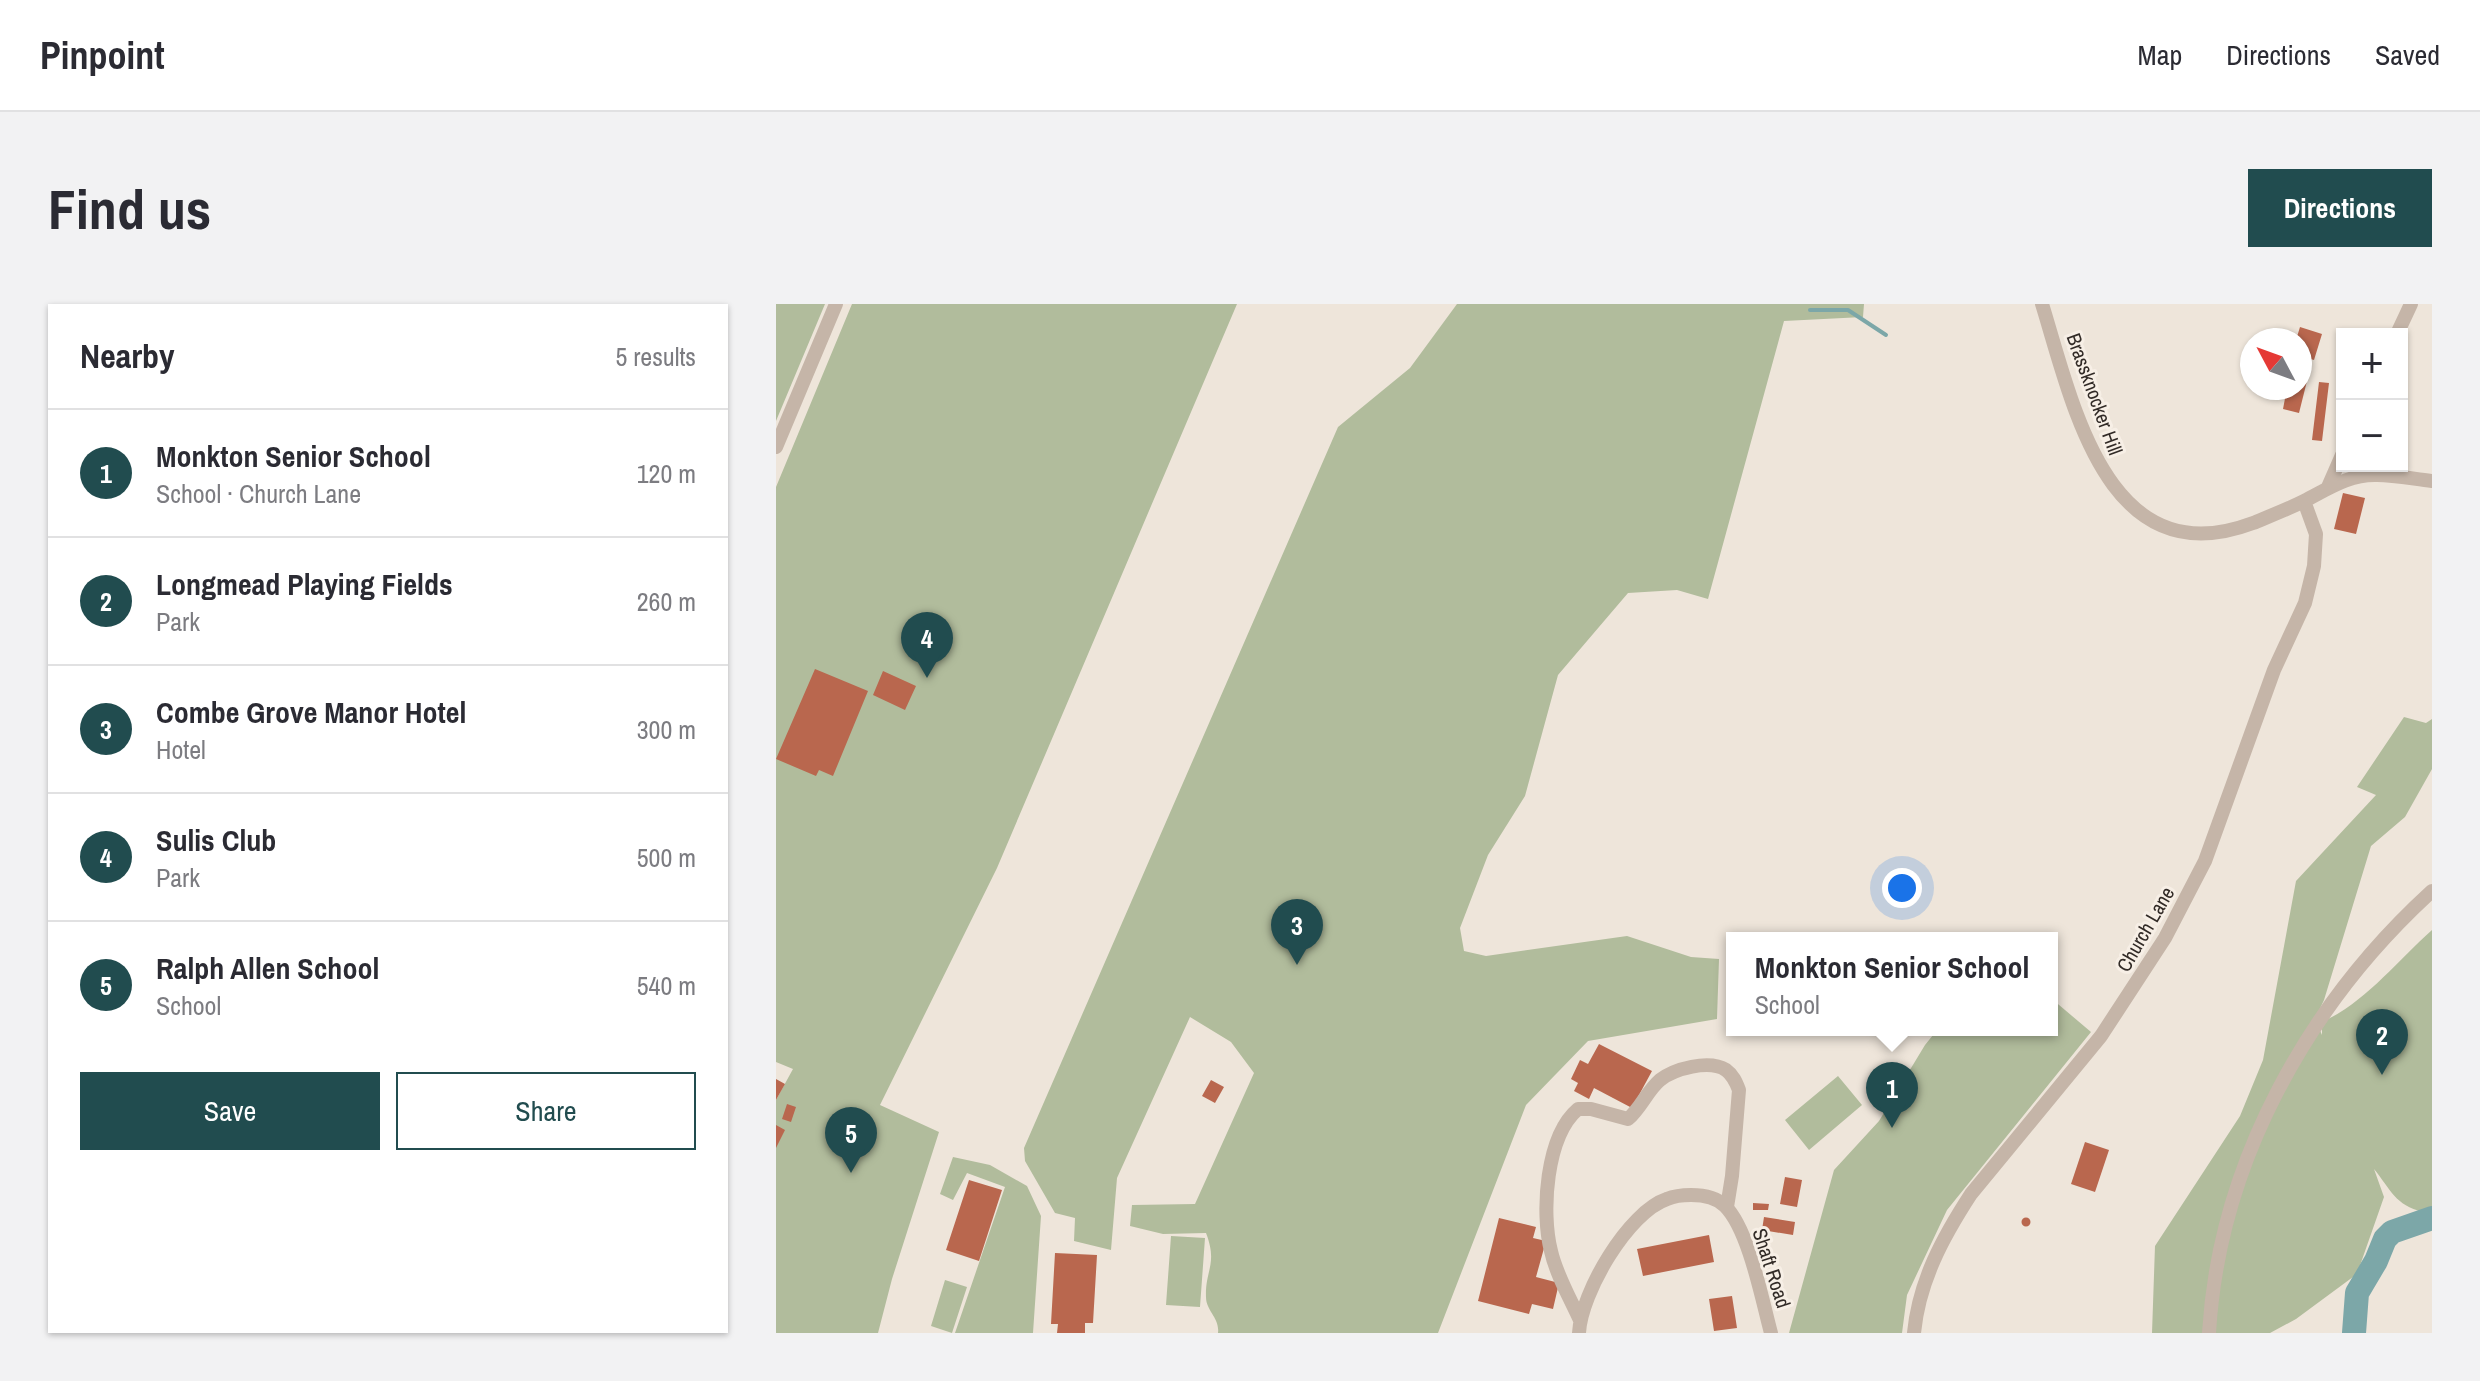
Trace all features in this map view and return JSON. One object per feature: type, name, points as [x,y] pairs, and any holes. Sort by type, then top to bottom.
[{"type":"street","points":[[776,447],[836,304]]},
{"type":"street","name":"Brassknocker Hill","points":[[2042,304],[2091,453],[2122,499],[2166,526],[2195,533],[2222,533],[2253,523],[2349,479],[2376,475],[2432,481]]},
{"type":"street","points":[[2400,328],[2411,304]]},
{"type":"street","points":[[2328,487],[2336,469]]},
{"type":"street","name":"Church Lane","points":[[1914,1333],[1918,1304],[1927,1276],[1954,1219],[1971,1194],[2101,1036],[2165,938],[2205,861],[2274,670],[2305,603],[2314,566],[2316,534],[2304,501]]},
{"type":"street","points":[[2209,1333],[2219,1258],[2231,1204],[2275,1094],[2336,996],[2401,919],[2432,891]]},
{"type":"street","points":[[1702,1065],[1724,1068],[1735,1079],[1739,1090],[1727,1207],[1706,1195],[1686,1195],[1665,1199],[1644,1212],[1603,1264],[1589,1291],[1579,1326],[1550,1250],[1546,1187],[1559,1131],[1578,1109],[1591,1109],[1628,1119],[1639,1110],[1660,1080],[1674,1072],[1702,1065]]},
{"type":"street","name":"Shaft Road","points":[[1727,1207],[1749,1251],[1771,1333]]},
{"type":"green space","points":[[776,304],[825,304],[776,421]]},
{"type":"green space","points":[[852,304],[1237,304],[997,868],[880,1105],[939,1132],[878,1333],[776,1333],[776,1100],[793,1069],[776,1062],[776,487]]},
{"type":"green space","points":[[1457,304],[1864,304],[1863,317],[1784,321],[1708,599],[1677,590],[1628,593],[1558,675],[1525,796],[1488,855],[1460,928],[1464,951],[1486,956],[1627,936],[1691,957],[1719,959],[1717,1019],[1588,1041],[1526,1105],[1438,1333],[1218,1333],[1206,1297],[1211,1252],[1206,1233],[1163,1234],[1130,1226],[1132,1205],[1195,1204],[1254,1073],[1231,1042],[1190,1017],[1117,1178],[1111,1250],[1074,1241],[1075,1218],[1055,1213],[1025,1161],[1024,1148],[1338,427],[1410,368]]},
{"type":"green space","points":[[2404,717],[2426,723],[2432,719],[2432,769],[2405,817],[2371,846],[2324,1000],[2315,1019],[2322,1035],[2322,1022],[2367,993],[2432,930],[2432,1208],[2423,1212],[2406,1205],[2394,1196],[2374,1169],[2384,1197],[2357,1274],[2296,1319],[2270,1333],[2152,1333],[2155,1246],[2240,1116],[2263,1060],[2296,881],[2376,795],[2357,787]]},
{"type":"green space","points":[[2058,1004],[2091,1032],[1947,1210],[1907,1295],[1902,1333],[1789,1333],[1834,1170],[1879,1121],[1932,1036],[2058,1036]]},
{"type":"green space","points":[[1838,1076],[1862,1105],[1809,1150],[1785,1120]]},
{"type":"green space","points":[[953,1157],[990,1165],[1027,1186],[1041,1216],[1033,1333],[955,1333],[1005,1187],[967,1173],[953,1200],[940,1194]]},
{"type":"green space","points":[[1171,1236],[1205,1238],[1200,1307],[1166,1305]]},
{"type":"green space","points":[[945,1280],[967,1287],[952,1333],[931,1326]]},
{"type":"building","points":[[2312,331],[2322,334],[2312,359]]},
{"type":"building","points":[[2319,382],[2329,383],[2322,441],[2312,440]]},
{"type":"building","points":[[2285,400],[2302,400],[2299,413],[2283,409]]},
{"type":"building","points":[[2343,493],[2365,498],[2356,534],[2334,529]]},
{"type":"building","points":[[815,669],[868,691],[833,776],[819,770],[816,776],[776,759]]},
{"type":"building","points":[[883,671],[916,686],[905,710],[873,695]]},
{"type":"building","points":[[1599,1044],[1652,1071],[1632,1108],[1594,1088],[1589,1099],[1574,1091],[1578,1083],[1571,1079],[1580,1060],[1588,1064]]},
{"type":"building","points":[[776,1079],[785,1084],[776,1100]]},
{"type":"building","points":[[1211,1080],[1224,1087],[1215,1103],[1202,1096]]},
{"type":"building","points":[[787,1104],[796,1107],[791,1122],[782,1119]]},
{"type":"building","points":[[776,1125],[785,1130],[776,1148]]},
{"type":"building","points":[[2085,1142],[2109,1150],[2095,1192],[2071,1184]]},
{"type":"building","points":[[1785,1177],[1802,1180],[1797,1207],[1780,1204]]},
{"type":"building","points":[[969,1180],[1002,1190],[979,1261],[946,1250]]},
{"type":"building","points":[[1753,1203],[1769,1204],[1768,1210],[1753,1210]]},
{"type":"building","points":[[1764,1217],[1795,1222],[1793,1235],[1762,1230]]},
{"type":"building","points":[[2026,1217],[2031,1222],[2026,1227],[2021,1222]]},
{"type":"building","points":[[1499,1218],[1536,1227],[1533,1238],[1546,1241],[1536,1277],[1559,1283],[1553,1309],[1532,1304],[1529,1314],[1478,1301]]},
{"type":"building","points":[[1709,1235],[1714,1262],[1643,1276],[1637,1249]]},
{"type":"building","points":[[1055,1253],[1097,1255],[1093,1323],[1085,1323],[1085,1333],[1057,1333],[1058,1324],[1051,1324]]},
{"type":"building","points":[[1732,1296],[1737,1328],[1714,1331],[1709,1299]]},
{"type":"waterway","points":[[1810,310],[1848,310],[1886,335]]},
{"type":"waterway","points":[[2354,1333],[2357,1293],[2385,1239],[2392,1232],[2432,1218]]},
{"type":"place","name":"Sulis Club","points":[[927,678]]},
{"type":"place","name":"Combe Grove Manor Hotel","points":[[1297,965]]},
{"type":"place","name":"Longmead Playing Fields","points":[[2382,1075]]},
{"type":"place","name":"Monkton Senior School","points":[[1892,1128]]},
{"type":"place","name":"Ralph Allen School","points":[[851,1173]]}]
